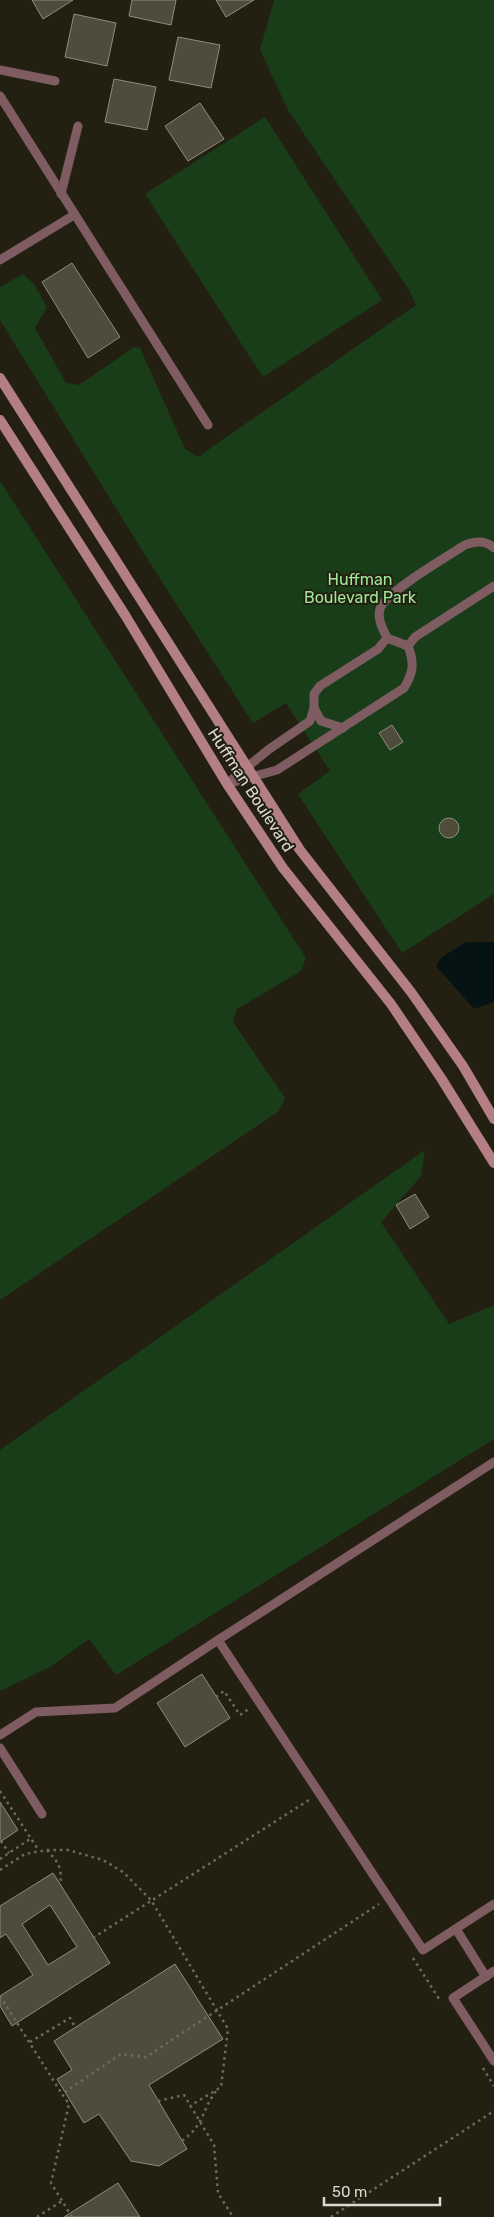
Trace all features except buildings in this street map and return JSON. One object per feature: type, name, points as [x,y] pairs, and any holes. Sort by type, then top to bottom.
[{"type":"street","name":"Huffman Boulevard","points":[[0,378],[248,765],[300,850],[411,992],[458,1058],[494,1119]]},
{"type":"street","name":"Huffman Boulevard","points":[[0,420],[125,615],[227,784],[283,868],[390,1004],[442,1078],[494,1163]]},
{"type":"lane","points":[[0,70],[55,81]]},
{"type":"lane","points":[[0,96],[208,425]]},
{"type":"lane","points":[[61,194],[78,126]]},
{"type":"lane","points":[[0,260],[74,214]]},
{"type":"lane","points":[[386,638],[379,617],[380,608],[389,595],[465,544],[476,541],[489,544],[494,548]]},
{"type":"lane","points":[[227,784],[277,770],[404,688],[413,673],[408,646],[415,637],[494,586]]},
{"type":"lane","points":[[227,784],[248,765],[310,721],[314,708],[314,694],[320,686],[378,649],[386,638]]},
{"type":"lane","points":[[386,638],[408,646]]},
{"type":"lane","points":[[314,708],[321,721],[343,728]]},
{"type":"lane","points":[[0,1735],[36,1712],[115,1708],[494,1462]]},
{"type":"lane","points":[[218,1640],[423,1950],[494,1904]]},
{"type":"lane","points":[[0,1748],[42,1814]]},
{"type":"lane","points":[[456,1929],[490,1974],[453,1998],[494,2061]]},
{"type":"path","points":[[0,1791],[39,1851]]},
{"type":"path","points":[[93,1938],[311,1798]]},
{"type":"path","points":[[0,1859],[30,1839]]},
{"type":"path","points":[[2,1841],[9,1854]]},
{"type":"path","points":[[47,1850],[58,1861],[62,1873],[60,1884]]},
{"type":"path","points":[[0,1870],[25,1854],[47,1850],[68,1850],[103,1860],[123,1872],[151,1900],[228,2029],[221,2087],[207,2104],[201,2123],[182,2141]]},
{"type":"path","points":[[62,2094],[121,2054],[146,2057],[379,1904]]},
{"type":"path","points":[[0,1996],[69,2104],[51,2183],[72,2217]]},
{"type":"path","points":[[30,2042],[70,2018],[75,2027]]},
{"type":"path","points":[[190,2106],[221,2087]]},
{"type":"path","points":[[158,2101],[184,2095],[214,2145],[218,2192],[233,2217]]},
{"type":"path","points":[[331,2217],[494,2111]]},
{"type":"path","points":[[37,2217],[62,2201]]},
{"type":"green space","name":"Huffman Boulevard Park","points":[[274,0],[494,0],[494,894],[402,953],[298,794],[330,771],[286,703],[253,723],[148,560],[0,320],[0,287],[23,274],[34,284],[47,307],[35,328],[66,383],[79,385],[134,347],[140,348],[185,449],[198,457],[416,305],[409,290],[288,110],[260,50]]},
{"type":"green space","points":[[265,117],[382,300],[263,377],[145,194]]},
{"type":"green space","points":[[0,481],[306,958],[301,971],[237,1009],[233,1022],[285,1098],[279,1111],[0,1300]]},
{"type":"green space","points":[[425,1150],[421,1176],[381,1222],[449,1324],[494,1305],[494,1439],[116,1675],[89,1639],[50,1667],[0,1691],[0,1450]]},
{"type":"shaded area","points":[[466,942],[494,942],[494,1002],[474,1009],[436,966],[442,957]]}]
